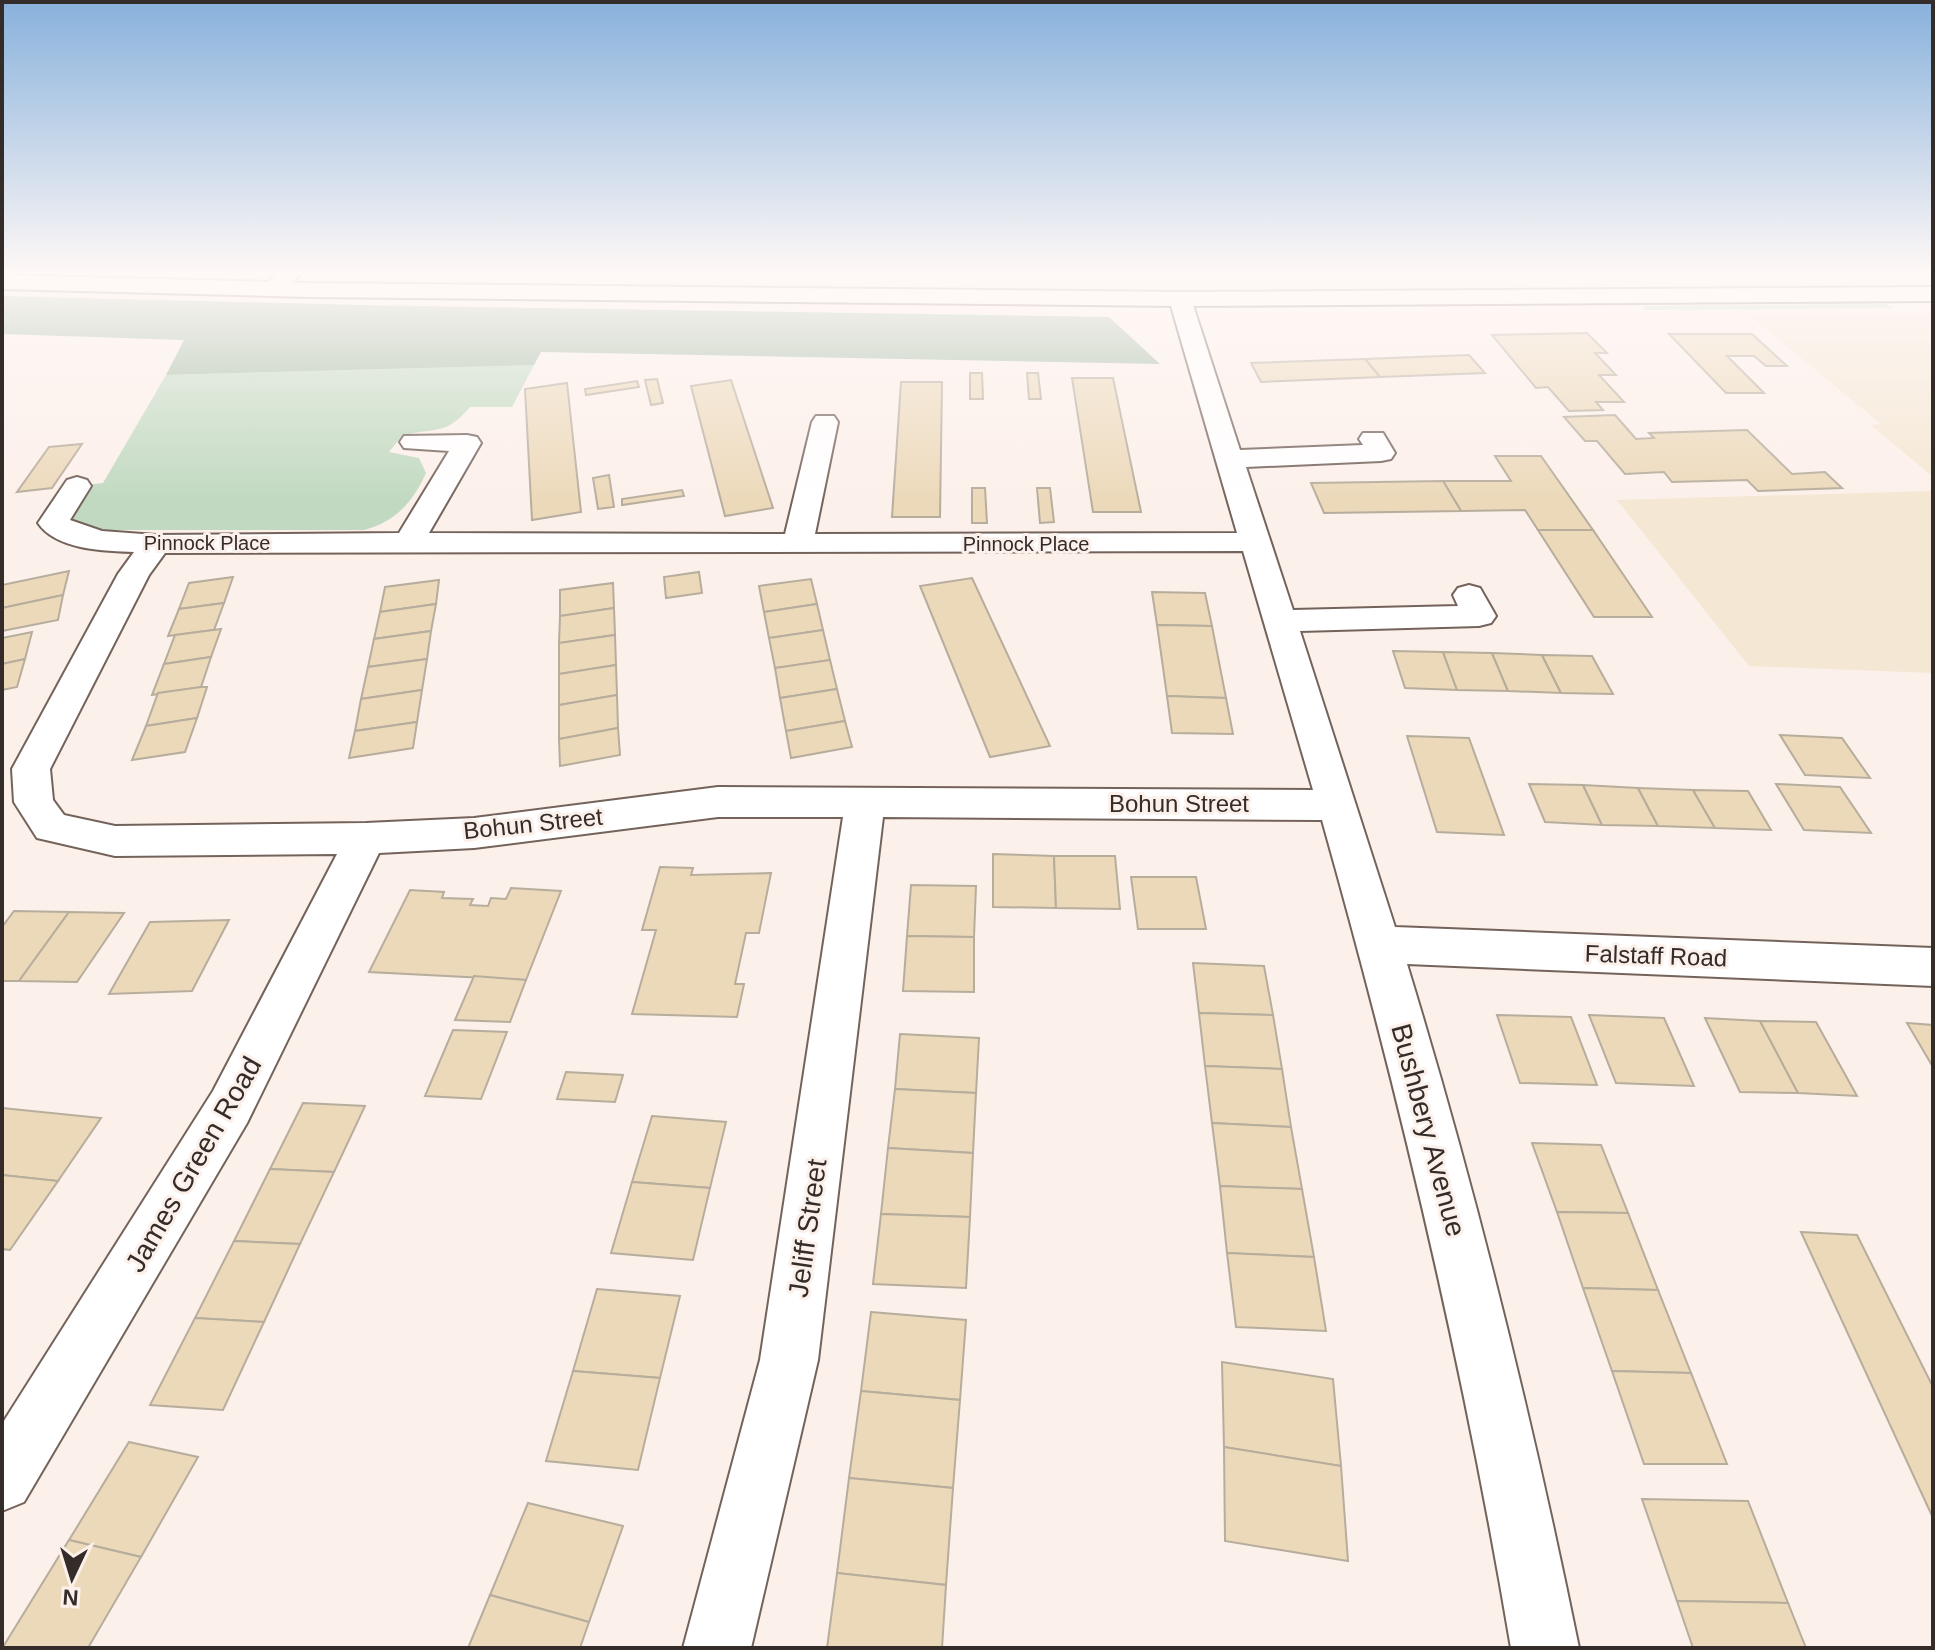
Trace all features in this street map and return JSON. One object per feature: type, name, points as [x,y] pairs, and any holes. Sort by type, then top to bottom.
[{"type":"street","name":"Bushbery Avenue","points":[[1195,349],[1380,945],[1429,1122],[1482,1336],[1545,1648]]},
{"type":"street","points":[[798,543],[825,422]]},
{"type":"street","points":[[1228,459],[1381,453],[1373,439]]},
{"type":"street","points":[[410,540],[467,443],[414,442]]},
{"type":"street","name":"Pinnock Place","points":[[77,486],[53,523],[67,534],[156,544],[410,540],[1254,542]]},
{"type":"street","name":"Bohun Street","points":[[156,544],[134,574],[31,769],[34,802],[51,827],[115,841],[366,838],[474,833],[718,802],[1336,805]]},
{"type":"street","points":[[1279,621],[1479,616],[1469,595]]},
{"type":"street","name":"Jeliff Street","points":[[717,1648],[789,1360],[865,802]]},
{"type":"street","name":"James Green Road","points":[[2,1480],[230,1107],[366,838]]},
{"type":"street","name":"Falstaff Road","points":[[1380,945],[1933,967]]},
{"type":"shaded area","points":[[1790,349],[1933,349],[1933,477],[1871,425],[1881,424]]},
{"type":"shaded area","points":[[1933,491],[1933,673],[1749,666],[1617,500]]},
{"type":"green space","points":[[179,349],[1144,349],[1160,364],[541,352],[534,365],[166,375]]},
{"type":"green space","points":[[534,365],[512,407],[470,407],[452,424],[401,437],[389,452],[419,458],[426,473],[402,509],[385,522],[364,530],[85,530],[66,522],[85,485],[103,483],[166,375]]},
{"type":"building","points":[[1504,349],[1603,349],[1607,353],[1595,353],[1616,375],[1599,375],[1624,402],[1596,402],[1603,410],[1569,411],[1548,387],[1536,388]]},
{"type":"building","points":[[1683,349],[1768,349],[1787,366],[1766,366],[1754,356],[1727,356],[1764,393],[1726,393]]},
{"type":"building","points":[[1469,355],[1485,373],[1380,377],[1365,359]]},
{"type":"building","points":[[1365,359],[1380,377],[1261,382],[1251,363]]},
{"type":"building","points":[[970,373],[982,373],[983,399],[970,399]]},
{"type":"building","points":[[1027,373],[1038,373],[1041,399],[1029,399]]},
{"type":"building","points":[[1072,378],[1113,378],[1141,512],[1093,512]]},
{"type":"building","points":[[657,379],[663,403],[651,405],[645,380]]},
{"type":"building","points":[[731,380],[773,508],[725,516],[691,386]]},
{"type":"building","points":[[637,381],[639,387],[586,395],[585,389]]},
{"type":"building","points":[[901,382],[942,382],[940,517],[892,517]]},
{"type":"building","points":[[567,383],[581,512],[532,520],[525,389]]},
{"type":"building","points":[[1615,415],[1636,439],[1654,438],[1649,433],[1747,430],[1792,474],[1825,472],[1842,488],[1758,491],[1747,480],[1672,482],[1664,472],[1625,474],[1597,441],[1585,441],[1564,417]]},
{"type":"building","points":[[82,444],[52,488],[17,492],[49,447]]},
{"type":"building","points":[[1495,456],[1541,456],[1593,530],[1538,530],[1525,510],[1461,511],[1443,481],[1511,481]]},
{"type":"building","points":[[609,475],[614,507],[598,509],[593,478]]},
{"type":"building","points":[[1443,481],[1461,511],[1324,513],[1311,483]]},
{"type":"building","points":[[972,488],[985,488],[987,523],[972,523]]},
{"type":"building","points":[[1037,488],[1050,488],[1054,522],[1040,523]]},
{"type":"building","points":[[682,490],[684,496],[622,505],[622,499]]},
{"type":"building","points":[[1538,530],[1593,530],[1652,617],[1594,617]]},
{"type":"building","points":[[69,571],[63,595],[2,608],[2,585]]},
{"type":"building","points":[[699,572],[702,593],[666,598],[664,577]]},
{"type":"building","points":[[233,577],[224,603],[179,609],[189,583]]},
{"type":"building","points":[[972,578],[1050,746],[990,757],[920,586]]},
{"type":"building","points":[[811,579],[817,604],[764,612],[759,586]]},
{"type":"building","points":[[439,580],[436,604],[380,612],[385,587]]},
{"type":"building","points":[[613,583],[614,608],[560,616],[560,590]]},
{"type":"building","points":[[1152,592],[1205,593],[1212,626],[1157,625]]},
{"type":"building","points":[[63,595],[58,620],[2,631],[2,608]]},
{"type":"building","points":[[224,603],[214,630],[168,636],[179,609]]},
{"type":"building","points":[[436,604],[431,631],[374,639],[380,612]]},
{"type":"building","points":[[817,604],[823,630],[769,638],[764,612]]},
{"type":"building","points":[[614,608],[615,635],[559,643],[560,616]]},
{"type":"building","points":[[1157,625],[1212,626],[1226,698],[1167,696]]},
{"type":"building","points":[[221,629],[211,657],[164,664],[175,635]]},
{"type":"building","points":[[823,630],[830,660],[775,668],[769,638]]},
{"type":"building","points":[[431,631],[427,659],[368,667],[374,639]]},
{"type":"building","points":[[32,632],[25,659],[2,664],[2,638]]},
{"type":"building","points":[[615,635],[616,665],[559,674],[559,643]]},
{"type":"building","points":[[1393,651],[1443,652],[1457,690],[1405,688]]},
{"type":"building","points":[[1443,652],[1492,653],[1508,691],[1457,690]]},
{"type":"building","points":[[1492,653],[1542,655],[1561,693],[1508,691]]},
{"type":"building","points":[[1542,655],[1592,656],[1613,694],[1561,693]]},
{"type":"building","points":[[211,657],[201,687],[152,695],[164,664]]},
{"type":"building","points":[[25,659],[17,687],[2,690],[2,664]]},
{"type":"building","points":[[427,659],[422,690],[361,699],[368,667]]},
{"type":"building","points":[[830,660],[837,689],[780,698],[775,668]]},
{"type":"building","points":[[616,665],[617,695],[559,705],[559,674]]},
{"type":"building","points":[[207,687],[197,718],[146,726],[158,693]]},
{"type":"building","points":[[837,689],[845,721],[786,731],[780,698]]},
{"type":"building","points":[[422,690],[417,722],[355,731],[361,699]]},
{"type":"building","points":[[617,695],[618,728],[559,739],[559,705]]},
{"type":"building","points":[[1167,696],[1226,698],[1233,734],[1172,733]]},
{"type":"building","points":[[197,718],[185,752],[132,760],[146,726]]},
{"type":"building","points":[[845,721],[852,747],[791,758],[786,731]]},
{"type":"building","points":[[417,722],[413,748],[349,758],[355,731]]},
{"type":"building","points":[[618,728],[620,755],[560,766],[559,739]]},
{"type":"building","points":[[1780,735],[1842,738],[1870,778],[1805,775]]},
{"type":"building","points":[[1407,736],[1469,738],[1504,835],[1437,832]]},
{"type":"building","points":[[1529,784],[1583,785],[1602,825],[1545,822]]},
{"type":"building","points":[[1776,784],[1840,787],[1871,833],[1804,830]]},
{"type":"building","points":[[1583,785],[1638,788],[1658,826],[1602,825]]},
{"type":"building","points":[[1638,788],[1693,790],[1715,828],[1658,826]]},
{"type":"building","points":[[1693,790],[1748,791],[1771,830],[1715,828]]},
{"type":"building","points":[[993,854],[1054,856],[1056,908],[993,907]]},
{"type":"building","points":[[1054,856],[1115,856],[1120,909],[1056,908]]},
{"type":"building","points":[[660,867],[693,868],[691,875],[771,873],[759,933],[746,933],[735,984],[744,984],[737,1017],[632,1014],[656,930],[642,930]]},
{"type":"building","points":[[1131,877],[1196,877],[1206,929],[1138,929]]},
{"type":"building","points":[[911,885],[976,886],[974,937],[907,936]]},
{"type":"building","points":[[511,888],[561,891],[526,980],[369,972],[410,890],[444,892],[442,898],[473,899],[470,905],[488,906],[491,898],[506,899]]},
{"type":"building","points":[[14,911],[69,912],[19,981],[2,981],[2,927]]},
{"type":"building","points":[[69,912],[124,913],[77,982],[19,981]]},
{"type":"building","points":[[229,920],[192,991],[109,994],[150,922]]},
{"type":"building","points":[[907,936],[974,937],[974,992],[903,991]]},
{"type":"building","points":[[1193,963],[1264,966],[1273,1015],[1199,1013]]},
{"type":"building","points":[[474,976],[526,980],[510,1022],[455,1020]]},
{"type":"building","points":[[1199,1013],[1273,1015],[1282,1069],[1205,1066]]},
{"type":"building","points":[[1497,1015],[1571,1017],[1597,1085],[1520,1083]]},
{"type":"building","points":[[1589,1015],[1664,1018],[1694,1086],[1616,1083]]},
{"type":"building","points":[[1705,1018],[1760,1021],[1798,1093],[1740,1092]]},
{"type":"building","points":[[1760,1021],[1816,1022],[1857,1096],[1798,1093]]},
{"type":"building","points":[[1907,1023],[1933,1025],[1933,1067]]},
{"type":"building","points":[[453,1030],[507,1032],[481,1099],[425,1096]]},
{"type":"building","points":[[900,1034],[979,1038],[976,1093],[895,1089]]},
{"type":"building","points":[[1205,1066],[1282,1069],[1291,1127],[1212,1123]]},
{"type":"building","points":[[566,1072],[623,1075],[615,1102],[557,1099]]},
{"type":"building","points":[[895,1089],[976,1093],[973,1153],[888,1148]]},
{"type":"building","points":[[303,1103],[365,1106],[334,1172],[270,1169]]},
{"type":"building","points":[[2,1108],[101,1118],[58,1181],[2,1175]]},
{"type":"building","points":[[652,1116],[726,1122],[710,1188],[632,1182]]},
{"type":"building","points":[[1212,1123],[1291,1127],[1302,1189],[1220,1186]]},
{"type":"building","points":[[1532,1143],[1601,1145],[1628,1213],[1557,1212]]},
{"type":"building","points":[[888,1148],[973,1153],[970,1217],[881,1214]]},
{"type":"building","points":[[270,1169],[334,1172],[300,1244],[234,1241]]},
{"type":"building","points":[[2,1175],[58,1181],[10,1250],[2,1249]]},
{"type":"building","points":[[632,1182],[710,1188],[693,1260],[611,1253]]},
{"type":"building","points":[[1220,1186],[1302,1189],[1314,1257],[1227,1253]]},
{"type":"building","points":[[1557,1212],[1628,1213],[1658,1290],[1583,1288]]},
{"type":"building","points":[[881,1214],[970,1217],[966,1288],[873,1284]]},
{"type":"building","points":[[1801,1232],[1857,1235],[1933,1387],[1933,1518]]},
{"type":"building","points":[[234,1241],[300,1244],[264,1322],[195,1318]]},
{"type":"building","points":[[1227,1253],[1314,1257],[1326,1331],[1236,1327]]},
{"type":"building","points":[[1583,1288],[1658,1290],[1691,1373],[1612,1371]]},
{"type":"building","points":[[597,1289],[680,1296],[660,1378],[573,1371]]},
{"type":"building","points":[[871,1312],[966,1320],[960,1400],[861,1391]]},
{"type":"building","points":[[195,1318],[264,1322],[223,1410],[150,1405]]},
{"type":"building","points":[[1222,1362],[1333,1379],[1341,1466],[1224,1447]]},
{"type":"building","points":[[573,1371],[660,1378],[638,1470],[546,1461]]},
{"type":"building","points":[[1612,1371],[1691,1373],[1727,1464],[1644,1464]]},
{"type":"building","points":[[861,1391],[960,1400],[953,1488],[849,1478]]},
{"type":"building","points":[[129,1442],[198,1457],[141,1557],[69,1540]]},
{"type":"building","points":[[1224,1447],[1341,1466],[1348,1561],[1225,1541]]},
{"type":"building","points":[[849,1478],[953,1488],[946,1585],[837,1573]]},
{"type":"building","points":[[1642,1499],[1748,1501],[1788,1603],[1677,1601]]},
{"type":"building","points":[[528,1503],[623,1526],[589,1622],[490,1595]]},
{"type":"building","points":[[69,1540],[141,1557],[88,1648],[3,1647]]},
{"type":"building","points":[[837,1573],[946,1585],[942,1648],[827,1648]]},
{"type":"building","points":[[490,1595],[589,1622],[580,1648],[468,1648]]},
{"type":"building","points":[[1677,1601],[1788,1603],[1806,1648],[1693,1648]]}]
